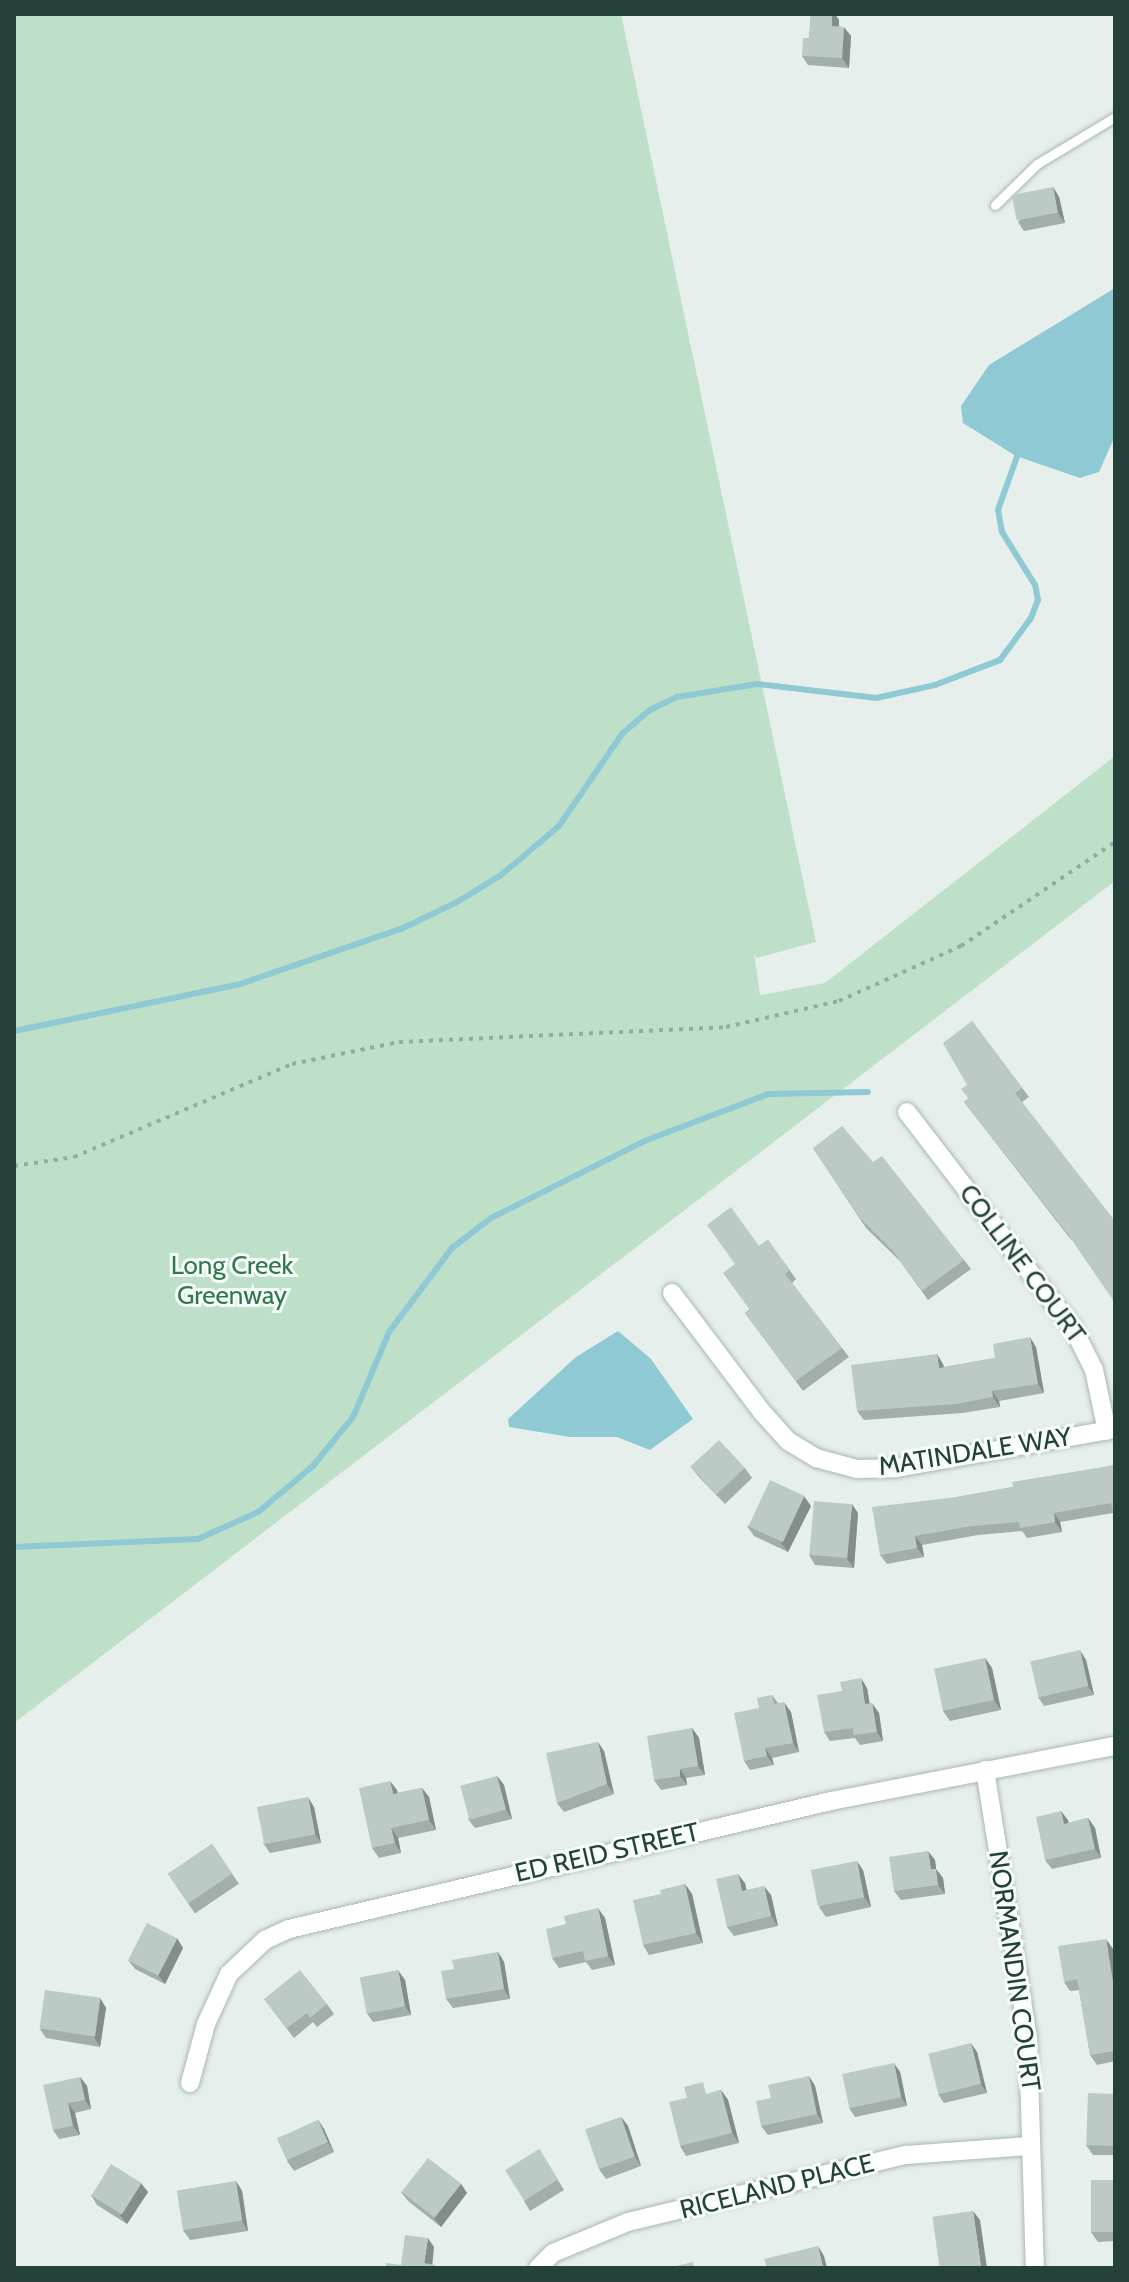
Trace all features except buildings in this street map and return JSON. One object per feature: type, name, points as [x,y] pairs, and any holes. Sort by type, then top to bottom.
[{"type":"street","name":"COLLINE COURT","points":[[907,1112],[1080,1339],[1094,1370],[1111,1430]]},
{"type":"street","name":"MATINDALE WAY","points":[[672,1293],[762,1412],[788,1441],[816,1458],[857,1469],[896,1468],[1111,1430]]},
{"type":"street","name":"ED REID STREET","points":[[190,2083],[206,2024],[229,1974],[265,1940],[289,1929],[831,1801],[1115,1746]]},
{"type":"street","name":"NORMANDIN COURT","points":[[985,1770],[1028,2038],[1035,2268]]},
{"type":"street","name":"RICELAND PLACE","points":[[538,2268],[553,2253],[628,2222],[906,2155],[1029,2146]]},
{"type":"lane","points":[[995,205],[1037,164],[1115,117]]},
{"type":"path","points":[[14,1166],[74,1157],[292,1064],[399,1042],[726,1027],[839,1001],[961,946],[1115,842]]},
{"type":"green space","name":"Long Creek Greenway","points":[[14,14],[621,14],[816,942],[756,958],[754,953],[760,995],[825,983],[1115,756],[1115,881],[14,1723]]},
{"type":"water","points":[[1115,288],[1115,436],[1099,472],[1080,478],[1016,456],[963,423],[961,406],[989,365]]},
{"type":"water","points":[[618,1331],[651,1359],[693,1419],[650,1450],[617,1437],[570,1437],[509,1427],[508,1419],[576,1357]]},
{"type":"waterway","points":[[14,1031],[237,985],[401,929],[457,902],[501,875],[559,826],[622,734],[650,710],[677,697],[757,684],[876,698],[935,685],[1000,660],[1031,618],[1038,600],[1035,585],[1002,532],[998,510],[1019,451]]},
{"type":"waterway","points":[[14,1547],[198,1539],[258,1512],[313,1466],[353,1417],[389,1332],[452,1248],[491,1218],[647,1140],[769,1094],[868,1092]]}]
